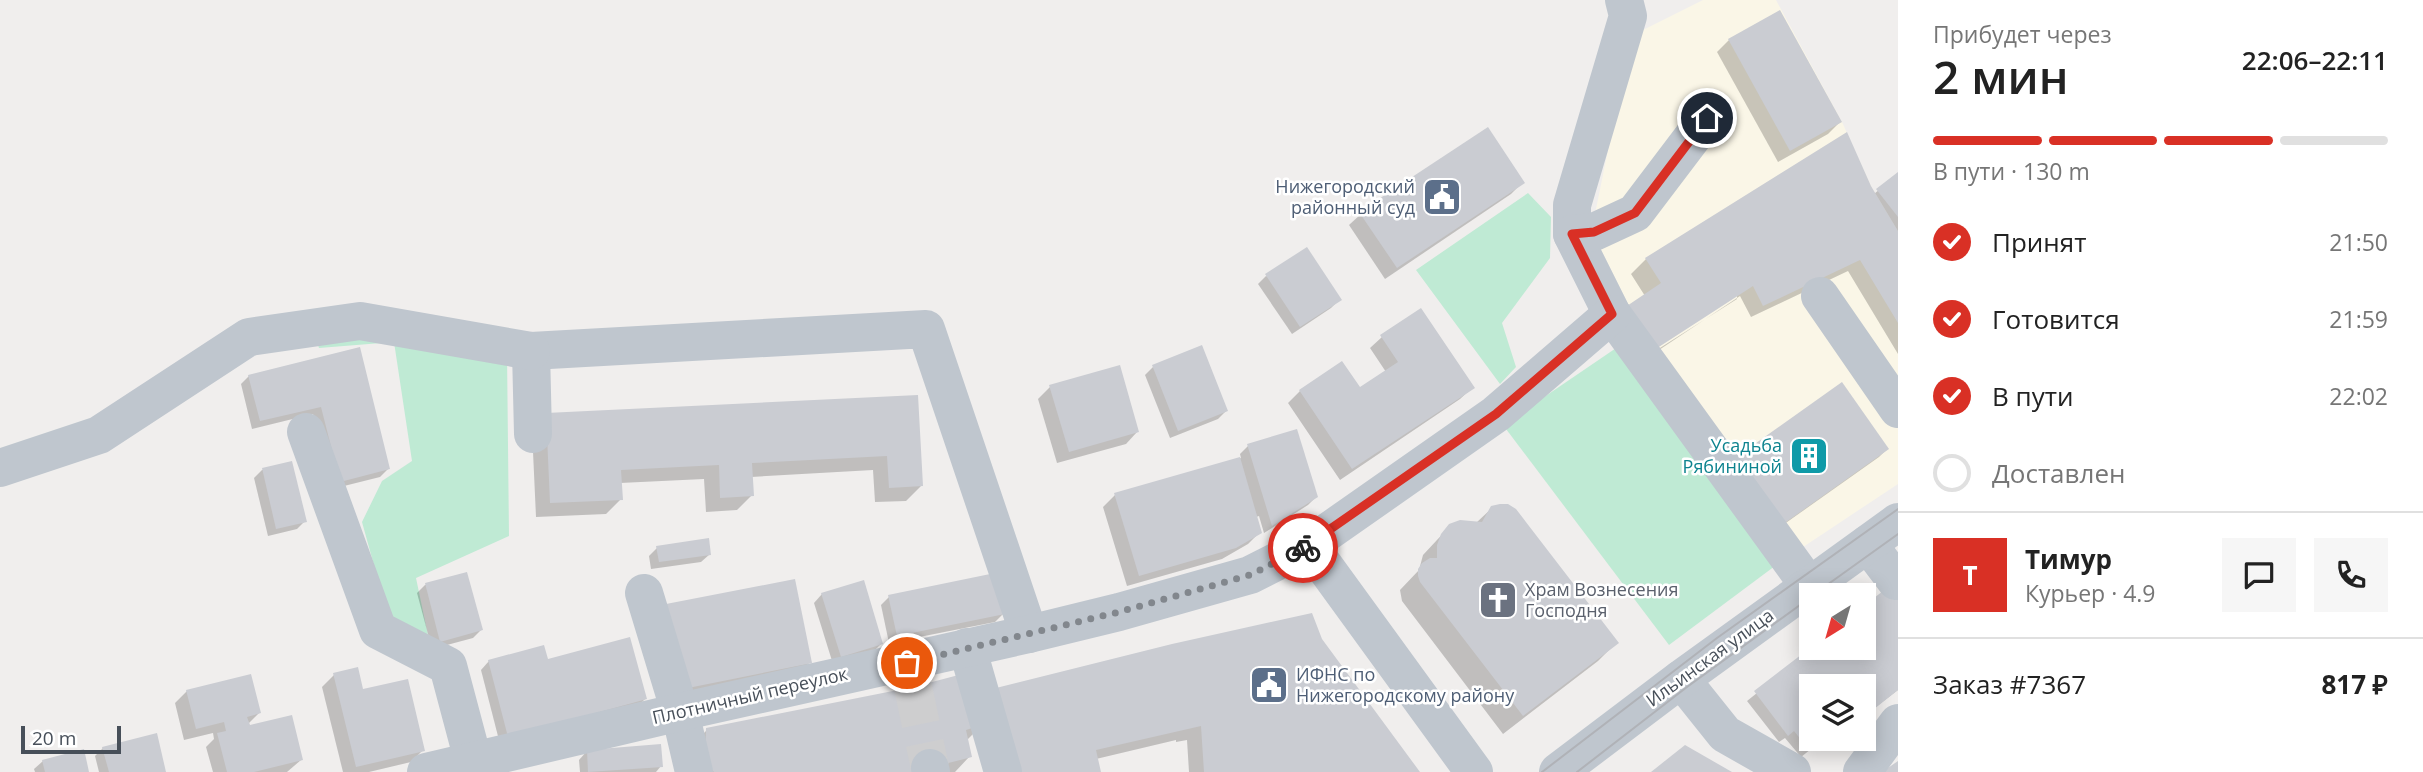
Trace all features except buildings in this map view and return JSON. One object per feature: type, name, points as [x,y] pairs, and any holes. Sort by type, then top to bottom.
[{"type":"street","points":[[1624,0],[1628,16],[1572,205],[1572,234],[1612,314],[1807,583]]},
{"type":"street","points":[[1572,234],[1594,232],[1635,213],[1707,118]]},
{"type":"street","points":[[1820,296],[1898,410]]},
{"type":"street","name":"Плотничный переулок","points":[[426,772],[553,741],[683,724],[910,675],[967,647],[1119,612],[1250,575],[1309,545],[1496,414],[1612,314]]},
{"type":"street","points":[[0,468],[99,435],[249,337],[360,321],[531,351],[926,329],[1029,634]]},
{"type":"street","points":[[531,351],[533,434]]},
{"type":"street","points":[[306,432],[378,631],[448,666],[473,760]]},
{"type":"street","name":"Ильинская улица","points":[[1813,583],[1898,522]]},
{"type":"street","points":[[1868,544],[1896,581]]},
{"type":"street","points":[[1309,545],[1474,772]]},
{"type":"street","points":[[644,593],[683,724],[694,772]]},
{"type":"street","name":"Ильинская улица","points":[[1558,772],[1799,593]]},
{"type":"street","points":[[967,647],[1003,772]]},
{"type":"street","points":[[1681,679],[1725,733],[1791,772]]},
{"type":"street","points":[[1862,772],[1898,723]]},
{"type":"street","points":[[553,741],[558,760],[587,760]]},
{"type":"shaded area","points":[[1703,0],[1776,0],[1842,122],[1871,186],[1898,231],[1898,484],[1785,559],[1603,310],[1594,219],[1631,36]]},
{"type":"green space","points":[[1528,193],[1551,217],[1550,258],[1502,323],[1516,367],[1500,384],[1416,270]]},
{"type":"green space","points":[[358,326],[507,353],[509,536],[416,578],[429,640],[388,616],[362,522],[382,481],[412,461],[394,342],[319,348],[315,336]]},
{"type":"green space","points":[[1622,344],[1783,560],[1669,645],[1503,425]]},
{"type":"tunnel","points":[[913,687],[930,768]]},
{"type":"tram line","points":[[1542,772],[1717,638],[1898,509]]},
{"type":"tram line","points":[[1830,583],[1898,534]]},
{"type":"tram line","points":[[1577,772],[1799,606]]},
{"type":"way so far","points":[[907,663],[1119,612],[1250,575],[1303,548]]},
{"type":"place","name":"Нижегородский районный суд","points":[[1442,197]]},
{"type":"place","name":"Усадьба Рябининой","points":[[1809,456]]},
{"type":"place","name":"Храм Вознесения Господня","points":[[1498,600]]},
{"type":"place","name":"ИФНС по Нижегородскому району","points":[[1269,685]]},
{"type":"route","points":[[1303,548],[1496,414],[1612,314],[1572,234],[1594,232],[1635,213],[1707,118]]}]
